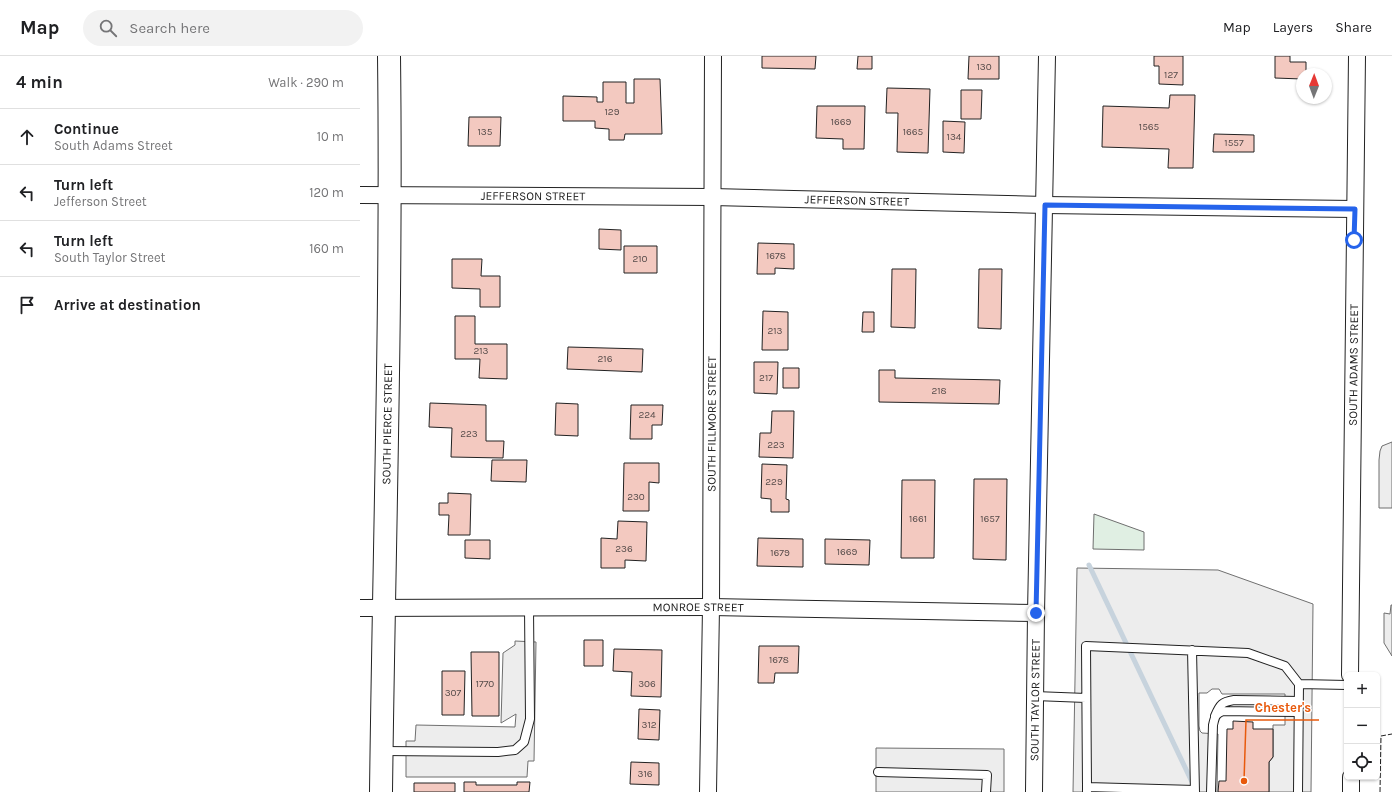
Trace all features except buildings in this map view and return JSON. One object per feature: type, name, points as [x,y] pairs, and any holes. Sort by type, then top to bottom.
[{"type":"main road","name":"SOUTH PIERCE STREET","points":[[382,792],[383,608],[391,195],[389,56]]},
{"type":"street","name":"SOUTH FILLMORE STREET","points":[[708,792],[711,607],[713,56]]},
{"type":"street","name":"SOUTH TAYLOR STREET","points":[[1034,792],[1047,56]]},
{"type":"street","name":"SOUTH ADAMS STREET","points":[[1350,672],[1357,56]]},
{"type":"street","name":"JEFFERSON STREET","points":[[360,195],[712,197],[1045,205],[1355,209]]},
{"type":"street","name":"MONROE STREET","points":[[360,608],[711,607],[1036,613]]},
{"type":"street","points":[[1350,780],[1350,792]]},
{"type":"lane","points":[[382,751],[498,752],[515,750],[524,742],[530,719],[529,608]]},
{"type":"lane","points":[[1192,650],[1195,791],[1087,790],[1086,646],[1192,650],[1248,653],[1285,666],[1299,684],[1298,792]]},
{"type":"lane","points":[[1299,684],[1344,685]]},
{"type":"lane","points":[[1035,696],[1086,698]]},
{"type":"lane","points":[[1211,792],[1213,725],[1219,706],[1225,702],[1234,700],[1298,701]]},
{"type":"lane","points":[[1215,716],[1223,711],[1298,712]]},
{"type":"lane","points":[[878,772],[987,774],[986,792]]},
{"type":"green space","points":[[1094,514],[1144,532],[1144,550],[1093,549]]},
{"type":"shaded area","points":[[1392,442],[1392,508],[1379,508],[1380,451],[1382,446]]},
{"type":"shaded area","points":[[1077,568],[1218,570],[1313,604],[1311,792],[1269,792],[1269,762],[1273,757],[1273,725],[1285,725],[1285,694],[1222,694],[1219,689],[1212,689],[1207,693],[1199,693],[1199,726],[1202,733],[1218,734],[1217,792],[1073,792]]},
{"type":"shaded area","points":[[1391,605],[1392,656],[1384,643],[1384,613],[1390,614]]},
{"type":"shaded area","points":[[515,641],[536,642],[534,761],[528,761],[527,777],[406,777],[406,741],[415,741],[416,725],[515,727],[516,714],[501,723],[503,653],[515,645]]},
{"type":"shaded area","points":[[876,748],[1004,749],[1004,792],[876,792]]},
{"type":"waterway","points":[[1089,565],[1192,782]]},
{"type":"fence","points":[[1380,792],[1381,736],[1392,734]]},
{"type":"place","name":"Chester's","points":[[1244,781]]},
{"type":"route","points":[[1036,613],[1045,205],[1355,209],[1354,240]]}]
